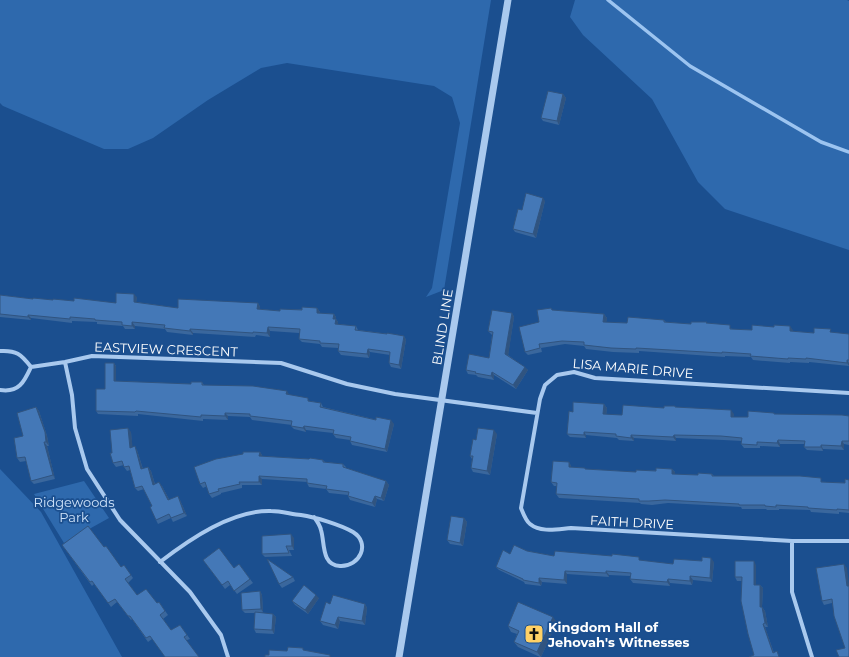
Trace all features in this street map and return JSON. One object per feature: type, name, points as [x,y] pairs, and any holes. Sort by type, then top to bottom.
[{"type":"street","name":"BLIND LINE","points":[[398,657],[508,0]]},
{"type":"street","points":[[0,351],[11,350],[23,356],[31,367],[25,379],[18,388],[9,391],[0,390]]},
{"type":"street","name":"EASTVIEW CRESCENT","points":[[31,367],[92,356],[281,362],[347,384],[395,394],[442,400]]},
{"type":"street","points":[[65,362],[71,390],[75,428],[87,469],[120,520],[190,592],[221,635],[228,657]]},
{"type":"street","name":"LISA MARIE DRIVE","points":[[537,413],[545,385],[557,375],[574,372],[595,378],[849,393]]},
{"type":"street","points":[[442,400],[537,413]]},
{"type":"street","name":"FAITH DRIVE","points":[[537,413],[521,508],[529,524],[536,528],[548,530],[579,528],[792,541],[849,541]]},
{"type":"street","points":[[160,562],[180,547],[215,526],[248,513],[271,511],[314,517],[354,532],[360,539],[362,546],[362,553],[359,558],[353,563],[342,566],[334,565],[328,560],[323,549],[321,528],[314,517]]},
{"type":"street","points":[[792,541],[792,592],[812,657]]},
{"type":"green space","points":[[0,0],[491,0],[444,290],[426,297],[432,288],[460,123],[452,97],[434,86],[287,63],[261,68],[208,100],[153,138],[128,149],[104,149],[3,106],[0,103]]},
{"type":"green space","points":[[575,0],[849,1],[849,250],[725,209],[698,182],[652,99],[583,35],[570,17]]},
{"type":"green space","points":[[0,469],[41,512],[122,657],[0,657]]},
{"type":"green space","name":"Ridgewoods Park","points":[[84,481],[109,518],[64,543],[34,494]]},
{"type":"building","points":[[548,91],[563,94],[557,121],[541,118]]},
{"type":"building","points":[[526,193],[543,198],[533,234],[513,229],[518,209],[522,210]]},
{"type":"building","points":[[116,293],[134,294],[134,302],[178,308],[178,299],[258,303],[257,309],[280,311],[280,309],[302,310],[302,307],[317,308],[317,313],[334,314],[333,319],[336,319],[335,324],[356,326],[355,330],[404,336],[399,365],[389,363],[390,352],[368,349],[367,354],[338,351],[339,344],[320,343],[320,341],[299,339],[300,329],[268,327],[267,333],[190,329],[190,331],[164,328],[165,325],[132,322],[132,326],[122,325],[122,322],[95,319],[70,317],[70,319],[28,315],[28,317],[0,314],[0,295],[33,299],[74,301],[74,298],[116,303]]},
{"type":"building","points":[[551,308],[552,310],[604,314],[603,322],[627,323],[628,317],[691,324],[691,322],[707,322],[706,323],[730,325],[730,329],[752,330],[752,325],[774,327],[774,325],[790,326],[790,331],[814,333],[814,328],[831,329],[830,332],[849,334],[849,360],[847,360],[847,363],[806,358],[788,359],[750,356],[751,354],[722,352],[611,348],[584,345],[584,342],[562,341],[539,344],[540,348],[525,352],[519,327],[539,322],[537,310]]},
{"type":"building","points":[[492,310],[512,313],[505,354],[525,367],[513,385],[492,372],[491,376],[466,370],[469,354],[489,358],[493,332],[488,331]]},
{"type":"building","points":[[105,363],[114,363],[114,381],[191,384],[191,382],[202,382],[202,385],[253,386],[287,391],[286,394],[308,398],[308,401],[321,403],[320,407],[376,420],[376,417],[391,420],[385,449],[350,441],[351,437],[333,434],[334,430],[304,426],[303,428],[291,426],[292,421],[250,416],[250,414],[225,413],[225,416],[201,415],[201,417],[136,411],[96,411],[96,389],[105,389]]},
{"type":"building","points":[[573,402],[604,404],[603,414],[622,415],[623,405],[664,408],[664,406],[675,406],[731,410],[731,417],[748,417],[748,411],[774,414],[842,415],[849,416],[849,441],[842,441],[841,446],[821,445],[821,447],[804,447],[805,441],[778,440],[777,443],[757,442],[757,445],[741,444],[742,438],[721,436],[674,435],[673,437],[631,435],[631,438],[616,436],[616,434],[584,432],[584,435],[567,434],[569,411],[573,412]]},
{"type":"building","points":[[36,407],[45,432],[46,442],[44,442],[53,475],[31,481],[25,457],[17,458],[14,438],[23,436],[17,413]]},
{"type":"building","points":[[128,428],[130,448],[135,446],[141,469],[148,467],[153,485],[159,482],[168,500],[178,496],[184,513],[171,518],[169,514],[156,520],[150,507],[152,506],[142,486],[135,488],[129,466],[124,467],[122,461],[113,463],[110,453],[112,453],[110,430]]},
{"type":"building","points":[[478,428],[494,430],[487,471],[471,468],[473,456],[470,456],[473,439],[476,440]]},
{"type":"building","points":[[243,452],[260,452],[259,456],[310,458],[323,460],[323,462],[343,464],[343,467],[386,481],[381,498],[375,496],[372,503],[348,496],[349,492],[326,489],[327,486],[307,483],[307,479],[259,476],[259,482],[239,482],[240,484],[218,489],[219,491],[209,494],[205,482],[200,484],[194,467],[216,459],[243,454]]},
{"type":"building","points":[[553,461],[569,462],[569,467],[585,469],[636,472],[636,470],[656,471],[656,468],[672,469],[672,474],[698,475],[698,473],[712,474],[712,476],[800,476],[821,478],[821,482],[845,483],[845,479],[849,480],[849,510],[665,500],[639,501],[639,499],[556,494],[557,483],[551,482]]},
{"type":"building","points":[[451,516],[464,518],[460,543],[447,540]]},
{"type":"building","points":[[88,526],[104,547],[106,546],[121,567],[124,565],[131,575],[125,579],[137,595],[146,589],[157,603],[159,602],[165,611],[160,615],[171,630],[180,625],[187,635],[184,637],[199,657],[165,657],[150,636],[146,638],[115,599],[108,603],[92,581],[90,582],[62,545]]},
{"type":"building","points":[[291,534],[292,546],[286,546],[289,553],[262,554],[262,536]]},
{"type":"building","points":[[514,545],[527,551],[554,556],[555,551],[612,556],[612,554],[639,557],[639,560],[673,564],[674,559],[702,561],[702,557],[711,558],[710,578],[690,576],[690,581],[668,579],[667,582],[630,579],[631,573],[606,571],[606,573],[565,571],[564,580],[539,578],[539,583],[523,580],[496,567],[503,550],[510,554]]},
{"type":"building","points":[[219,548],[234,568],[239,564],[250,579],[234,591],[228,581],[222,585],[203,560]]},
{"type":"building","points":[[267,559],[293,577],[279,584]]},
{"type":"building","points":[[735,561],[754,561],[754,585],[760,585],[760,607],[762,607],[765,623],[763,624],[773,653],[777,651],[779,657],[749,657],[754,655],[741,601],[742,577],[735,577]]},
{"type":"building","points":[[844,564],[847,586],[849,586],[849,657],[839,657],[836,650],[845,648],[834,616],[832,599],[822,601],[816,568]]},
{"type":"building","points":[[304,585],[316,595],[305,610],[292,601]]},
{"type":"building","points":[[260,591],[261,609],[242,610],[241,593]]},
{"type":"building","points":[[333,595],[365,604],[362,621],[338,617],[335,625],[320,621],[326,602],[330,604]]},
{"type":"building","name":"Kingdom Hall of Jehovah's Witnesses","points":[[518,602],[553,617],[537,652],[514,642],[519,631],[508,626]]},
{"type":"building","points":[[255,612],[273,614],[272,630],[254,629]]},
{"type":"building","points":[[288,647],[303,648],[303,650],[330,655],[330,657],[265,657],[265,655],[269,655],[269,650],[287,651]]},
{"type":"waterway","points":[[608,0],[690,66],[821,142],[849,152]]},
{"type":"place","name":"Kingdom Hall of Jehovah's Witnesses","points":[[534,634]]}]
